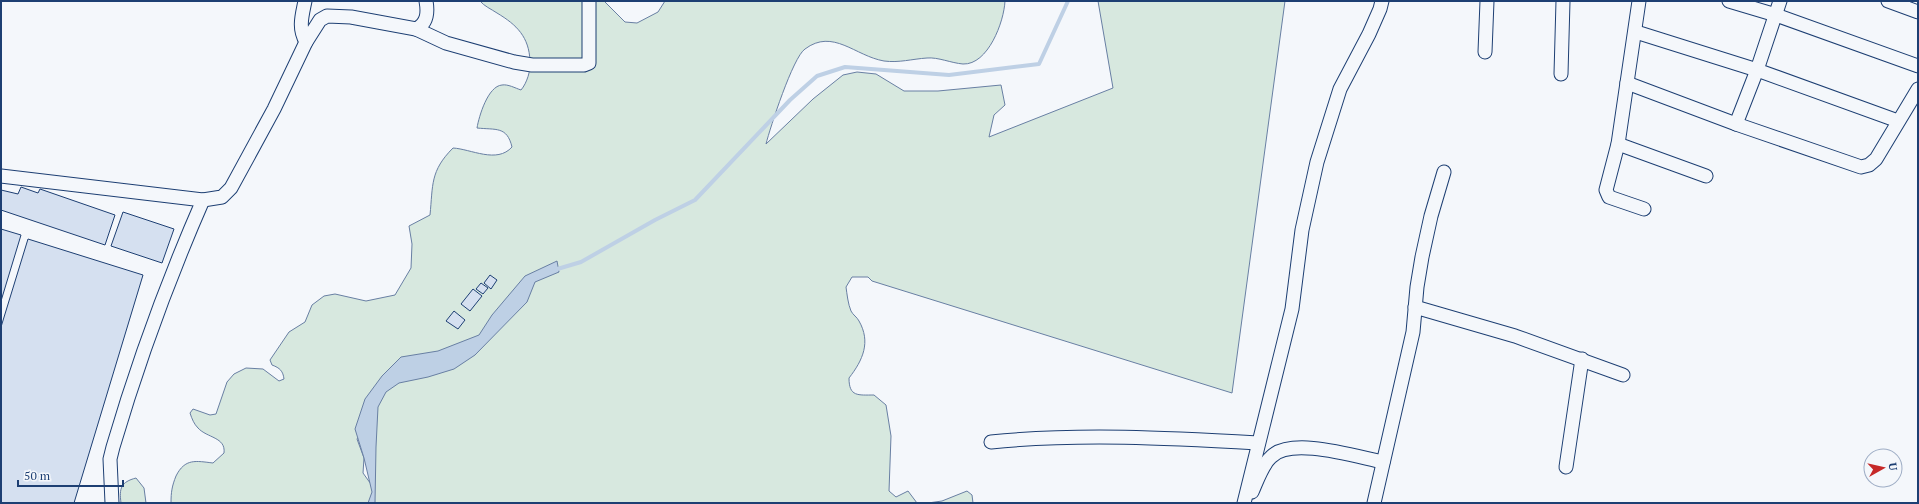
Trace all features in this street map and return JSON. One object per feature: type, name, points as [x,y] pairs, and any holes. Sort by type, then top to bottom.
[{"type":"street","points":[[305,1],[301,29],[306,42]]},
{"type":"street","points":[[416,28],[421,26],[426,19],[426,1]]},
{"type":"street","points":[[1,176],[203,200],[222,197],[231,188],[274,109],[306,42],[320,20],[327,16],[370,19],[416,28],[446,43],[514,62],[532,65],[584,65],[589,63],[590,53],[588,37],[589,1]]},
{"type":"street","points":[[1245,503],[1258,443],[1292,309],[1302,230],[1317,162],[1340,89],[1369,34],[1382,1]]},
{"type":"street","points":[[1485,52],[1487,1]]},
{"type":"street","points":[[1561,74],[1563,1]]},
{"type":"street","points":[[1639,1],[1636,32],[1618,144],[1606,194],[1609,197],[1644,210]]},
{"type":"street","points":[[1729,1],[1776,15],[1918,66]]},
{"type":"street","points":[[1736,124],[1757,70],[1780,1]]},
{"type":"street","points":[[1888,1],[1918,12]]},
{"type":"street","points":[[1636,32],[1757,70],[1898,121]]},
{"type":"street","points":[[1628,83],[1736,124],[1861,167],[1869,165],[1876,159],[1918,89]]},
{"type":"street","points":[[1618,144],[1706,176]]},
{"type":"street","points":[[1374,503],[1413,332],[1422,257],[1430,216],[1444,172]]},
{"type":"street","points":[[112,503],[110,459],[113,447],[157,313],[203,200]]},
{"type":"street","points":[[1415,307],[1488,327],[1582,359],[1623,375]]},
{"type":"street","points":[[1566,467],[1582,359]]},
{"type":"street","points":[[991,442],[1022,439],[1110,437],[1258,443]]},
{"type":"street","points":[[1245,503],[1270,457],[1280,449],[1299,447],[1383,462]]},
{"type":"shaded area","points":[[480,1],[604,1],[625,22],[637,23],[658,12],[665,1],[1005,1],[1002,20],[993,41],[987,50],[980,58],[963,64],[931,58],[884,61],[835,42],[825,41],[815,43],[805,49],[794,65],[777,109],[766,144],[813,99],[843,75],[857,72],[876,74],[904,91],[938,91],[1001,85],[1005,105],[994,115],[989,137],[1113,88],[1098,1],[1285,1],[1232,393],[872,281],[868,277],[852,277],[846,287],[849,305],[851,311],[863,329],[865,344],[861,358],[849,378],[849,384],[853,392],[856,394],[874,395],[886,405],[891,436],[889,491],[896,497],[908,491],[917,503],[171,503],[176,476],[183,466],[187,463],[196,461],[213,463],[224,453],[224,448],[219,441],[195,425],[190,413],[193,409],[210,415],[216,414],[227,382],[234,374],[246,368],[263,369],[279,381],[284,379],[281,370],[272,365],[270,360],[289,332],[305,322],[312,305],[324,296],[335,294],[366,301],[395,295],[411,268],[412,244],[409,226],[430,215],[436,171],[446,156],[453,148],[491,155],[506,152],[512,147],[510,140],[504,132],[495,129],[477,128],[482,109],[492,90],[504,85],[521,90],[527,80],[530,68],[529,53],[521,32],[510,22]],"holes":[[[365,427],[373,487],[363,473],[364,458],[357,439]]]},
{"type":"shaded area","points":[[136,478],[144,488],[146,503],[121,503],[120,493],[122,486],[127,481]]},
{"type":"shaded area","points":[[967,491],[972,495],[973,503],[928,503],[942,501]]},
{"type":"water","points":[[557,261],[559,272],[535,282],[527,302],[475,355],[454,369],[428,377],[399,383],[386,392],[378,407],[375,503],[368,503],[372,492],[355,429],[365,399],[382,376],[401,357],[438,351],[479,335],[492,315],[525,276]]},
{"type":"building","points":[[21,187],[38,193],[40,189],[115,215],[105,245],[1,210],[1,190],[18,194]]},
{"type":"building","points":[[123,212],[174,229],[162,263],[111,246]]},
{"type":"building","points":[[1,229],[21,235],[1,301]]},
{"type":"building","points":[[28,239],[143,275],[74,503],[1,503],[1,327]]},
{"type":"building","points":[[490,275],[497,280],[491,289],[484,283]]},
{"type":"building","points":[[481,283],[488,288],[483,294],[476,289]]},
{"type":"building","points":[[473,289],[482,296],[470,311],[461,304]]},
{"type":"building","points":[[454,311],[465,320],[458,329],[446,321]]},
{"type":"waterway","points":[[554,270],[581,262],[655,220],[695,200],[790,100],[817,76],[845,67],[949,75],[1039,64],[1068,1]]}]
